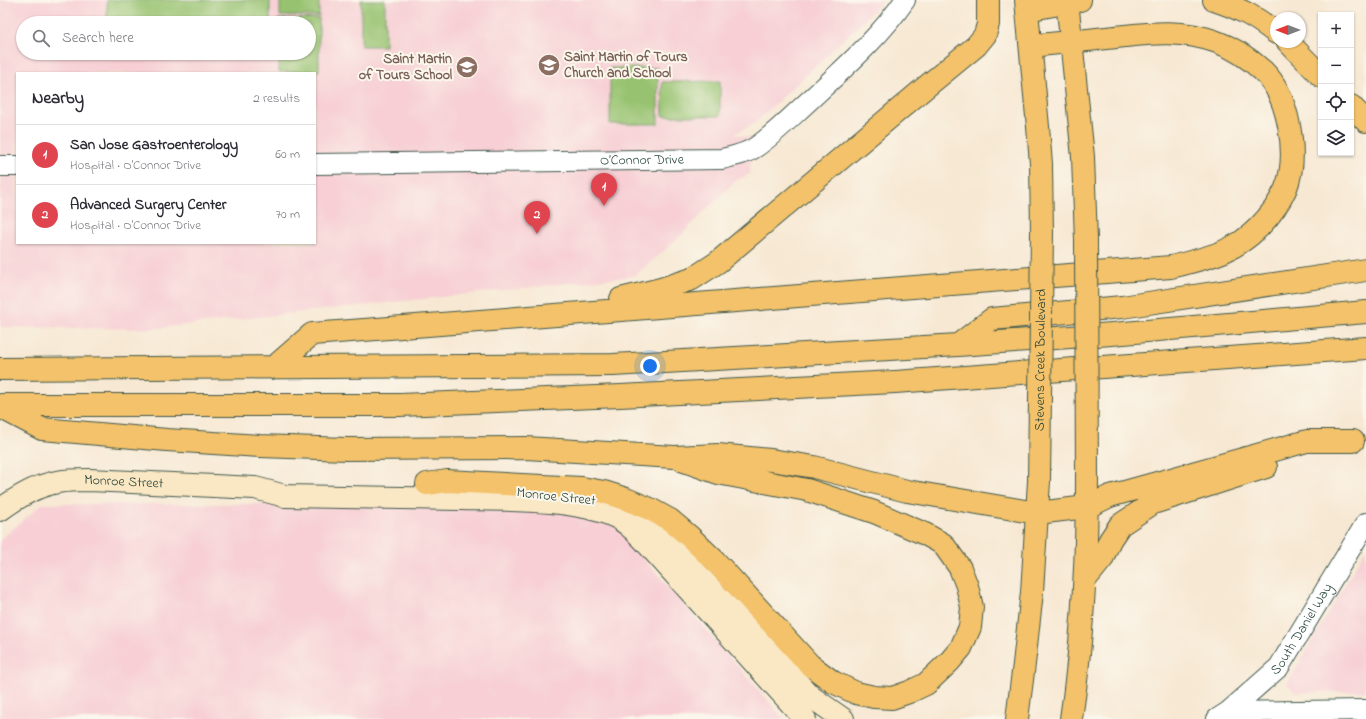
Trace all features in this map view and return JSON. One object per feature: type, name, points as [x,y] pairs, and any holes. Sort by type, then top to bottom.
[{"type":"main road","points":[[553,316],[661,289],[692,279],[718,262],[976,46],[985,35],[988,24],[988,0]]},
{"type":"main road","points":[[1214,0],[1235,7],[1263,22],[1270,28]]},
{"type":"main road","points":[[1026,5],[1071,1],[1072,42],[1083,157],[1086,228],[1087,507],[1085,580],[1077,681],[1071,719]]},
{"type":"main road","name":"Stevens Creek Boulevard","points":[[1017,719],[1031,600],[1039,481],[1042,232],[1040,156],[1026,5]]},
{"type":"main road","points":[[273,368],[312,334],[1171,267],[1219,254],[1240,243],[1258,228],[1274,209],[1286,188],[1291,168],[1292,141],[1287,116],[1277,92],[1264,72],[1240,53],[1218,42],[1190,34],[1161,33],[1031,46]]},
{"type":"main road","points":[[1294,48],[1318,73]]},
{"type":"main road","points":[[1354,109],[1366,121]]},
{"type":"main road","points":[[958,345],[992,319],[1122,307],[1365,270]]},
{"type":"main road","points":[[0,369],[614,365],[958,345],[1112,334],[1366,312]]},
{"type":"main road","points":[[0,406],[400,405],[620,396],[894,382],[1365,349]]},
{"type":"main road","points":[[0,406],[42,429],[167,440],[260,446],[346,449],[526,448],[674,457],[718,455],[771,460],[814,468],[907,491],[1037,513],[1087,507],[1110,496],[1307,440],[1359,440]]},
{"type":"main road","points":[[1085,580],[1102,559],[1110,540],[1120,525],[1153,503],[1359,440]]},
{"type":"main road","points":[[428,484],[447,481],[582,488],[604,492],[650,509],[670,520],[690,536],[715,561],[810,665],[833,682],[856,693],[874,697],[892,698],[909,692],[926,684],[961,648],[970,627],[972,607],[967,586],[960,568],[943,544],[925,534],[874,512],[807,490],[718,473],[674,457]]},
{"type":"main road","name":"Monroe Street","points":[[0,510],[31,491],[49,484],[90,480],[255,488],[285,496],[498,500],[561,503],[583,507],[617,517],[642,538],[805,719]]},
{"type":"main road","name":"Monroe Street","points":[[255,488],[285,482],[428,484],[447,489],[551,494],[584,498],[606,503],[622,509],[640,518],[664,538],[810,696],[843,719]]},
{"type":"street","name":"O’Connor Drive","points":[[316,164],[722,159],[742,154],[755,147],[774,132],[850,62],[892,18],[905,0]]},
{"type":"street","points":[[0,166],[16,166]]},
{"type":"street","name":"South Daniel Way","points":[[1222,715],[1279,667],[1366,523]]},
{"type":"street","points":[[1222,715],[1366,710]]},
{"type":"shaded area","points":[[0,0],[883,0],[880,5],[755,123],[734,134],[752,138],[750,174],[735,181],[670,246],[634,276],[150,329],[0,327]]},
{"type":"shaded area","points":[[42,504],[576,504],[616,527],[784,719],[0,719],[0,540]]},
{"type":"shaded area","points":[[1366,548],[1366,691],[1295,693],[1287,684]]},
{"type":"green space","points":[[107,0],[270,0],[270,16],[107,16]]},
{"type":"green space","points":[[280,0],[319,0],[319,16],[280,16]]},
{"type":"green space","points":[[361,0],[385,0],[385,46],[361,46]]},
{"type":"green space","points":[[316,18],[319,18],[319,71],[279,72],[279,60],[316,60]]},
{"type":"green space","points":[[610,68],[658,68],[658,124],[610,124]]},
{"type":"green space","points":[[720,81],[720,116],[663,116],[662,82]]},
{"type":"place","name":"Saint Martin of Tours Church and School","points":[[549,65]]},
{"type":"place","name":"Saint Martin of Tours School","points":[[467,67]]},
{"type":"place","name":"San Jose Gastroenterology","points":[[604,206]]},
{"type":"place","name":"Advanced Surgery Center","points":[[537,234]]}]
